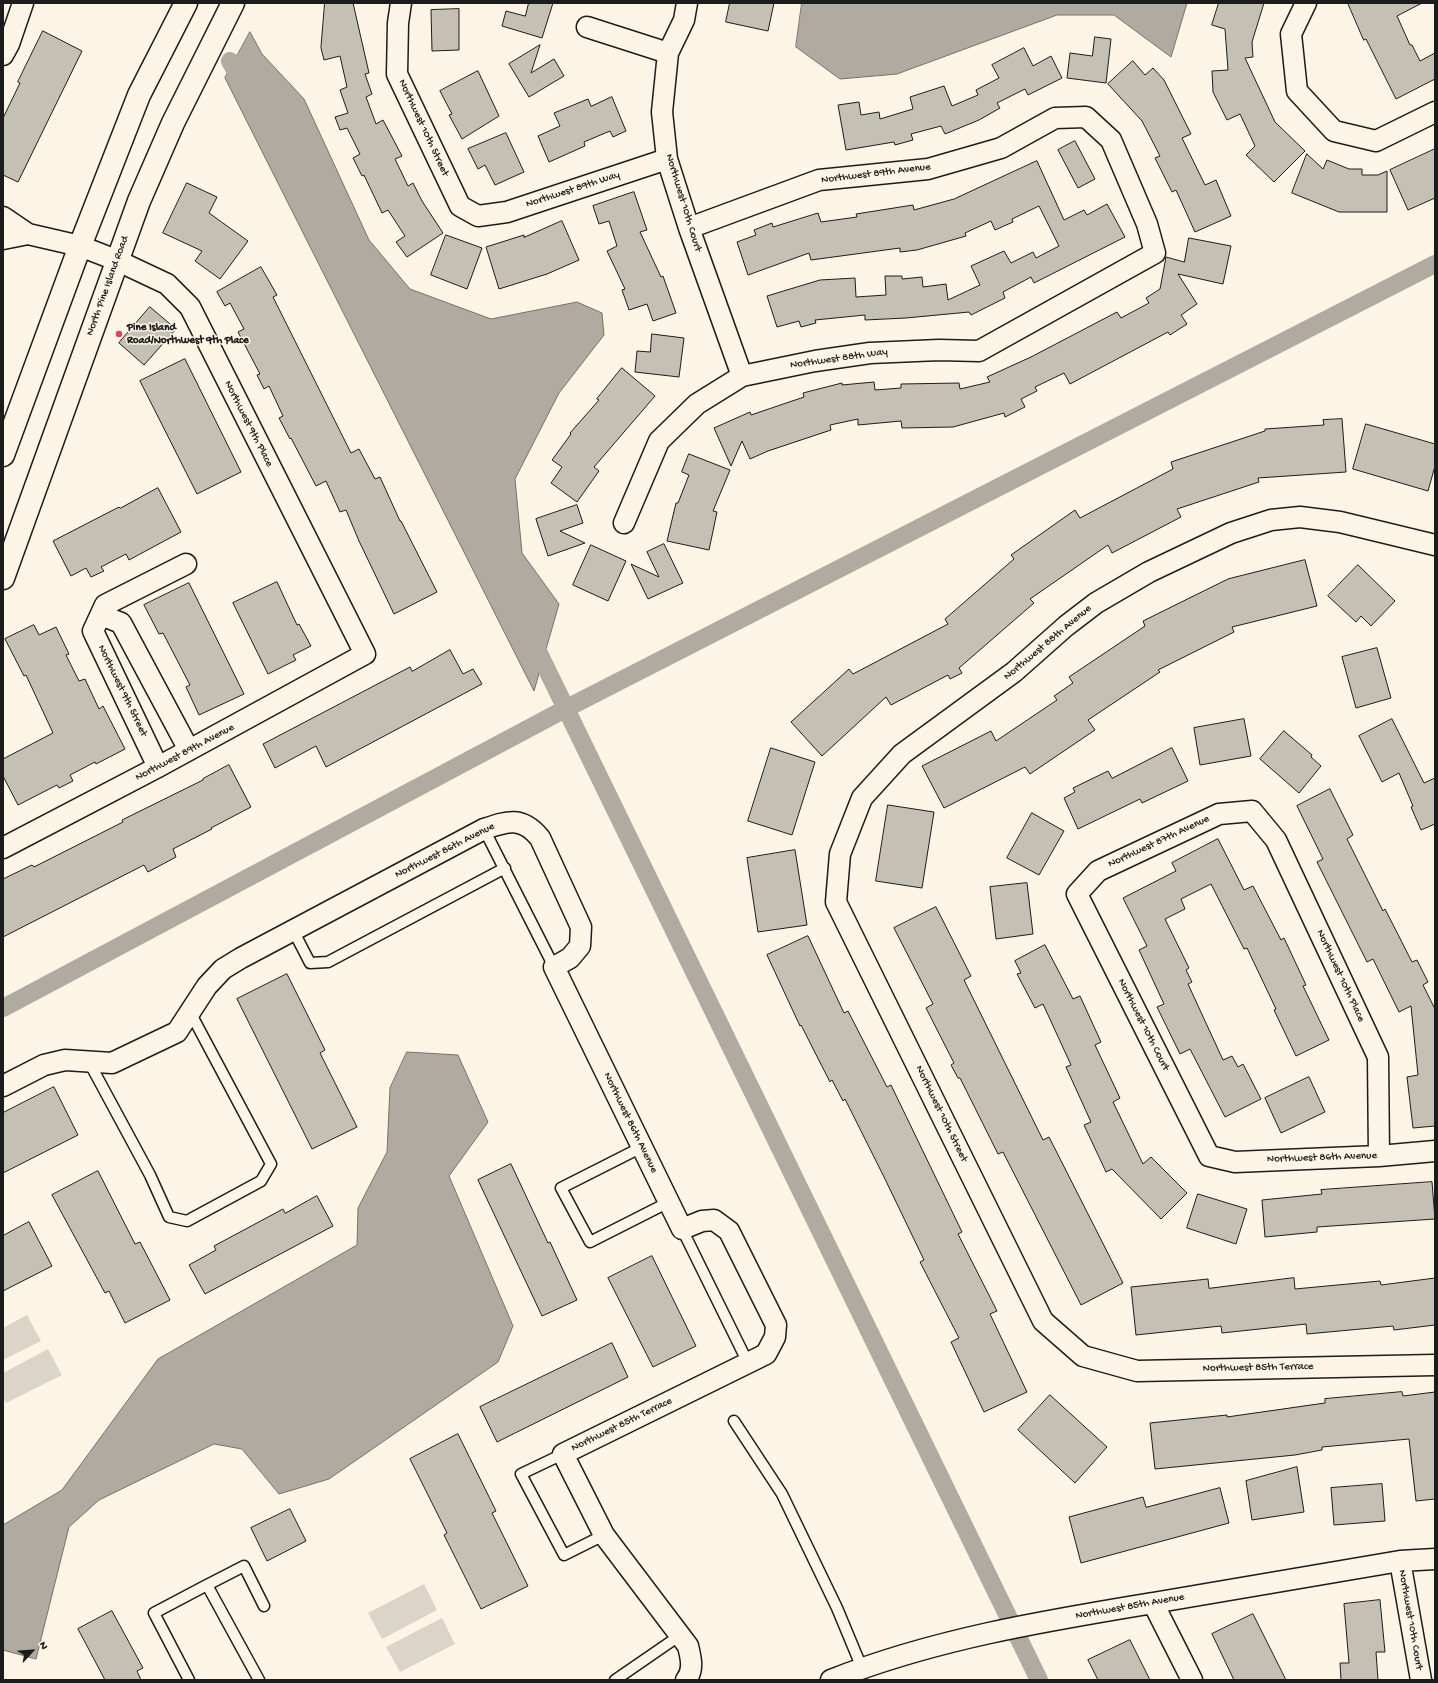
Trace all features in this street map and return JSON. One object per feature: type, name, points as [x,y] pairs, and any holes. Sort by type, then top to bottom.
[{"type":"main road","points":[[3,455],[80,246],[138,95],[186,3]]},
{"type":"main road","name":"North Pine Island Road","points":[[3,578],[116,260],[139,201],[170,130],[233,3]]},
{"type":"street","points":[[3,55],[23,3]]},
{"type":"street","name":"Northwest 10th Street","points":[[401,3],[398,23],[398,74],[460,206],[478,216]]},
{"type":"street","name":"Northwest 10th Court","points":[[687,3],[684,20],[668,53],[662,112],[666,159],[742,376]]},
{"type":"street","points":[[1306,3],[1291,34],[1297,91],[1334,131],[1376,142],[1435,112]]},
{"type":"street","points":[[587,27],[668,53]]},
{"type":"street","name":"Northwest 89th Avenue","points":[[689,228],[819,180],[928,169],[1001,148],[1055,118],[1086,117],[1111,140],[1147,224],[1155,253]]},
{"type":"street","name":"Northwest 89th Way","points":[[478,216],[507,212],[666,159]]},
{"type":"street","points":[[3,218],[28,234]]},
{"type":"street","points":[[3,239],[28,234]]},
{"type":"street","name":"Northwest 9th Place","points":[[28,234],[80,246],[116,260],[167,284],[190,308],[365,654]]},
{"type":"street","name":"Northwest 88th Way","points":[[624,523],[659,441],[697,404],[742,376],[815,360],[870,352],[939,350],[978,351],[1155,253]]},
{"type":"street","name":"Northwest 88th Avenue","points":[[840,854],[862,798],[902,754],[1014,672],[1066,626],[1096,603],[1149,572],[1231,533],[1271,520],[1300,517],[1340,522],[1435,545]]},
{"type":"street","name":"Northwest 9th Street","points":[[158,767],[93,631],[105,605],[186,564]]},
{"type":"street","points":[[100,615],[121,623],[189,750]]},
{"type":"street","name":"Northwest 89th Avenue","points":[[3,848],[158,767],[365,654]]},
{"type":"street","name":"Northwest 87th Avenue","points":[[1077,894],[1098,871],[1220,814],[1252,812]]},
{"type":"street","name":"Northwest 10th Place","points":[[1252,812],[1276,840],[1378,1057],[1379,1156]]},
{"type":"street","name":"Northwest 86th Avenue","points":[[3,1086],[44,1064],[66,1060],[112,1063],[177,1032],[207,986],[223,969],[293,930],[484,829],[505,822],[519,822],[532,828],[540,838],[581,927],[580,946],[570,958],[554,967],[682,1228]]},
{"type":"street","name":"Northwest 10th Street","points":[[840,854],[836,902],[1043,1321],[1083,1356]]},
{"type":"street","name":"Northwest 10th Court","points":[[1077,894],[1209,1156]]},
{"type":"street","name":"Northwest 86th Avenue","points":[[1209,1156],[1235,1162],[1435,1152]]},
{"type":"street","points":[[682,1228],[702,1220],[714,1220],[730,1231],[776,1325],[775,1337],[766,1354],[748,1363]]},
{"type":"street","name":"Northwest 85th Terrace","points":[[1083,1356],[1138,1370],[1435,1365]]},
{"type":"street","name":"Northwest 85th Terrace","points":[[686,1680],[689,1676],[692,1660],[688,1646],[604,1535],[563,1454],[748,1363]]},
{"type":"street","name":"Northwest 85th Avenue","points":[[831,1680],[907,1653],[1038,1622],[1400,1560],[1435,1559]]},
{"type":"street","name":"Northwest 10th Court","points":[[1400,1560],[1421,1680]]},
{"type":"street","points":[[1153,1603],[1192,1680]]},
{"type":"lane","points":[[484,829],[554,967]]},
{"type":"lane","points":[[293,930],[310,962],[328,962],[505,868]]},
{"type":"lane","points":[[89,1062],[150,1175],[169,1217],[187,1220],[261,1181],[271,1164],[190,1012]]},
{"type":"lane","points":[[642,1147],[561,1188],[590,1242],[669,1202]]},
{"type":"lane","points":[[682,1228],[748,1363]]},
{"type":"lane","points":[[734,1421],[782,1494],[837,1608],[862,1668]]},
{"type":"lane","points":[[563,1454],[521,1474],[564,1554],[604,1535]]},
{"type":"lane","points":[[189,1680],[154,1613],[244,1566],[264,1606]]},
{"type":"lane","points":[[207,1585],[259,1680]]},
{"type":"lane","points":[[615,1680],[679,1636]]},
{"type":"shaded area","points":[[802,3],[1187,3],[1171,57],[1114,15],[1057,15],[897,74],[840,79],[796,47]]},
{"type":"shaded area","points":[[250,32],[262,54],[304,99],[369,240],[410,289],[491,319],[577,302],[602,313],[604,335],[559,393],[515,479],[522,553],[559,604],[534,691],[225,78]]},
{"type":"shaded area","points":[[407,1052],[458,1055],[488,1122],[449,1176],[513,1326],[498,1362],[329,1479],[279,1494],[242,1449],[214,1444],[99,1500],[69,1527],[36,1659],[3,1650],[3,1525],[62,1490],[158,1359],[357,1245],[358,1208],[387,1152],[390,1088]]},
{"type":"shaded area","points":[[27,1315],[41,1341],[3,1360],[3,1328]]},
{"type":"shaded area","points":[[48,1349],[62,1375],[6,1403],[3,1397],[3,1373]]},
{"type":"shaded area","points":[[424,1584],[437,1610],[382,1639],[368,1613]]},
{"type":"shaded area","points":[[442,1618],[455,1644],[400,1672],[386,1647]]},
{"type":"building","points":[[325,3],[353,3],[369,73],[365,74],[372,94],[366,97],[376,124],[383,120],[402,156],[395,159],[408,186],[413,183],[422,201],[443,233],[407,257],[396,242],[405,236],[388,210],[382,213],[364,175],[362,176],[353,158],[360,154],[347,128],[340,130],[335,117],[348,113],[340,90],[347,87],[340,56],[324,60],[321,48]]},
{"type":"building","points":[[529,3],[553,3],[542,38],[502,26],[506,11],[525,16]]},
{"type":"building","points":[[730,3],[774,3],[768,31],[726,22]]},
{"type":"building","points":[[1219,3],[1264,3],[1252,42],[1253,57],[1245,58],[1275,122],[1305,151],[1274,182],[1246,155],[1255,146],[1240,114],[1227,120],[1213,92],[1212,71],[1228,70],[1225,29],[1212,25]]},
{"type":"building","points":[[1348,3],[1422,3],[1397,16],[1410,45],[1412,45],[1420,61],[1435,53],[1435,79],[1396,99],[1366,39],[1364,40]]},
{"type":"building","points":[[459,9],[459,50],[432,51],[431,10]]},
{"type":"building","points":[[43,31],[82,51],[18,182],[3,175],[3,118],[20,83],[18,82]]},
{"type":"building","points":[[1095,37],[1111,39],[1106,83],[1067,78],[1070,53],[1092,56]]},
{"type":"building","points":[[540,45],[531,73],[554,59],[564,76],[529,97],[509,64]]},
{"type":"building","points":[[1024,48],[1033,66],[1051,56],[1062,78],[1028,95],[1025,89],[997,103],[1000,108],[979,120],[945,134],[941,126],[911,134],[913,140],[895,145],[894,142],[846,150],[838,105],[859,102],[861,115],[879,112],[880,119],[913,109],[910,97],[944,86],[952,106],[978,95],[976,90],[999,78],[992,65]]},
{"type":"building","points":[[1133,61],[1145,75],[1153,68],[1164,80],[1191,134],[1182,138],[1205,185],[1216,180],[1231,216],[1195,232],[1176,190],[1172,192],[1155,158],[1160,156],[1142,121],[1108,84]]},
{"type":"building","points":[[478,71],[499,116],[462,139],[449,115],[452,114],[440,91]]},
{"type":"building","points":[[612,97],[626,131],[613,137],[610,131],[584,142],[585,146],[549,162],[538,136],[560,126],[554,113],[588,99],[591,106]]},
{"type":"building","points":[[506,133],[524,172],[495,185],[485,165],[478,169],[468,149]]},
{"type":"building","points":[[1075,141],[1095,179],[1078,188],[1058,150]]},
{"type":"building","points":[[1435,149],[1435,198],[1408,210],[1390,170]]},
{"type":"building","points":[[1307,154],[1323,169],[1327,160],[1349,169],[1362,169],[1362,175],[1378,175],[1387,171],[1387,212],[1339,212],[1292,193]]},
{"type":"building","points":[[1037,161],[1064,220],[1084,210],[1087,215],[1107,204],[1125,237],[1034,283],[1031,277],[1003,292],[1005,298],[971,315],[969,312],[865,320],[865,315],[815,320],[816,323],[801,327],[799,321],[777,327],[767,296],[820,280],[855,278],[856,297],[886,295],[885,276],[902,276],[902,279],[922,277],[923,287],[946,284],[948,300],[980,285],[971,266],[1004,251],[1011,263],[1033,252],[1036,258],[1059,246],[1039,206],[1012,219],[1013,222],[995,230],[991,221],[965,233],[966,236],[917,250],[900,252],[900,248],[811,260],[809,253],[748,275],[737,242],[756,235],[754,230],[772,223],[773,227],[818,213],[821,222],[857,217],[856,214],[913,205],[914,210],[954,199]]},
{"type":"building","points":[[187,183],[217,197],[209,213],[248,241],[220,279],[195,261],[202,251],[163,233]]},
{"type":"building","points":[[634,192],[647,230],[640,232],[661,277],[663,276],[676,313],[653,321],[647,304],[629,310],[622,290],[625,289],[607,251],[617,246],[609,221],[599,224],[593,206]]},
{"type":"building","points":[[562,221],[579,260],[547,274],[499,289],[486,247],[524,235],[524,237]]},
{"type":"building","points":[[446,235],[482,248],[467,289],[431,275]]},
{"type":"building","points":[[1189,238],[1231,246],[1223,284],[1178,274],[1197,304],[1181,315],[1187,324],[1170,335],[1168,332],[1070,384],[1064,373],[1035,387],[1037,391],[1021,399],[1025,407],[1005,417],[1004,413],[953,427],[902,428],[901,421],[858,425],[858,419],[830,425],[831,430],[768,451],[750,459],[742,441],[731,466],[714,428],[750,412],[751,415],[804,397],[803,393],[842,383],[842,385],[874,382],[875,390],[901,388],[901,384],[959,383],[960,389],[990,382],[987,377],[1031,357],[1117,312],[1121,318],[1149,303],[1146,298],[1160,289],[1166,257],[1184,262]]},
{"type":"building","points":[[261,267],[277,295],[273,297],[351,453],[359,449],[375,479],[380,477],[400,521],[437,592],[394,614],[346,510],[340,512],[326,481],[316,486],[279,418],[283,416],[269,386],[264,389],[257,375],[260,374],[238,332],[244,329],[230,303],[225,306],[217,292]]},
{"type":"building","points":[[150,307],[176,329],[144,365],[119,343]]},
{"type":"building","points":[[652,334],[684,338],[679,377],[635,372],[637,351],[650,352]]},
{"type":"building","points":[[185,359],[241,472],[197,494],[140,381]]},
{"type":"building","points":[[622,368],[655,396],[594,467],[599,471],[577,502],[551,483],[562,467],[552,460],[571,434],[570,433],[599,400],[597,399]]},
{"type":"building","points":[[1342,419],[1346,472],[1258,478],[1259,482],[1177,509],[1181,517],[1112,553],[1108,545],[1030,599],[1034,603],[959,668],[962,673],[950,679],[948,675],[891,705],[886,697],[822,756],[791,722],[849,669],[853,674],[948,624],[945,619],[1014,559],[1011,555],[1075,510],[1080,518],[1173,469],[1171,462],[1265,431],[1265,429],[1324,425],[1323,420]]},
{"type":"building","points":[[1366,424],[1435,444],[1435,466],[1428,491],[1353,469]]},
{"type":"building","points":[[689,454],[730,470],[713,511],[717,512],[709,550],[667,541],[676,503],[678,503],[689,475],[682,472]]},
{"type":"building","points":[[158,488],[181,532],[129,560],[126,554],[101,567],[104,571],[91,577],[86,568],[71,576],[53,541]]},
{"type":"building","points":[[577,505],[583,523],[560,531],[585,543],[548,556],[536,519]]},
{"type":"building","points":[[664,544],[683,583],[648,599],[631,564],[659,577],[647,552]]},
{"type":"building","points":[[591,545],[626,561],[608,601],[573,585]]},
{"type":"building","points":[[1305,560],[1317,606],[1232,627],[1234,632],[1158,670],[1160,672],[1088,720],[1095,730],[1030,774],[1025,767],[944,808],[922,766],[991,731],[996,741],[1057,700],[1054,696],[1073,683],[1069,677],[1145,626],[1143,621],[1228,579]]},
{"type":"building","points":[[1358,565],[1395,601],[1371,626],[1361,616],[1356,622],[1328,596]]},
{"type":"building","points":[[277,582],[297,625],[299,624],[311,646],[293,655],[296,660],[268,674],[233,603]]},
{"type":"building","points":[[189,583],[244,694],[199,715],[186,687],[190,685],[163,633],[159,634],[144,605]]},
{"type":"building","points":[[34,625],[39,635],[56,627],[69,654],[66,655],[79,681],[85,679],[99,709],[103,706],[125,749],[70,775],[73,781],[59,788],[57,785],[18,805],[3,776],[3,759],[53,733],[26,675],[24,676],[5,639]]},
{"type":"building","points":[[1377,648],[1391,698],[1356,708],[1342,657]]},
{"type":"building","points":[[450,650],[463,674],[473,669],[482,684],[326,767],[316,746],[275,768],[263,744],[410,667],[412,671]]},
{"type":"building","points":[[1244,719],[1251,756],[1200,765],[1194,728]]},
{"type":"building","points":[[1392,719],[1424,783],[1435,778],[1435,824],[1421,830],[1399,773],[1382,782],[1359,736]]},
{"type":"building","points":[[1284,731],[1312,755],[1311,757],[1321,766],[1299,793],[1260,759]]},
{"type":"building","points":[[771,748],[815,762],[792,835],[748,821]]},
{"type":"building","points":[[1172,748],[1188,781],[1142,803],[1140,799],[1078,829],[1064,798],[1075,792],[1073,788],[1108,771],[1112,778]]},
{"type":"building","points":[[229,765],[251,807],[173,849],[176,857],[148,872],[144,865],[3,937],[3,879],[32,865],[34,867],[123,822],[122,820],[203,780]]},
{"type":"building","points":[[1330,789],[1353,835],[1347,839],[1383,911],[1385,909],[1412,962],[1417,960],[1428,982],[1423,985],[1435,1009],[1435,1126],[1413,1128],[1407,1077],[1418,1075],[1411,1006],[1399,1012],[1373,959],[1367,962],[1317,862],[1323,859],[1297,806]]},
{"type":"building","points":[[888,805],[934,812],[922,888],[876,881]]},
{"type":"building","points":[[1032,813],[1064,831],[1039,875],[1007,858]]},
{"type":"building","points":[[1218,839],[1244,890],[1253,886],[1281,940],[1284,938],[1306,985],[1303,986],[1329,1040],[1296,1056],[1274,1010],[1276,1009],[1247,948],[1244,949],[1211,884],[1181,899],[1185,909],[1165,919],[1189,968],[1186,970],[1192,982],[1188,984],[1223,1060],[1232,1056],[1238,1067],[1243,1064],[1261,1099],[1225,1117],[1190,1049],[1180,1054],[1157,1007],[1164,1004],[1139,950],[1147,946],[1123,898],[1176,871],[1172,863]]},
{"type":"building","points":[[795,850],[807,925],[758,932],[747,858]]},
{"type":"building","points":[[1027,883],[1033,934],[996,939],[990,887]]},
{"type":"building","points":[[936,907],[971,976],[964,980],[1043,1140],[1049,1137],[1123,1283],[1081,1305],[1003,1152],[998,1154],[960,1078],[958,1078],[951,1065],[954,1063],[926,1008],[933,1004],[894,928]]},
{"type":"building","points":[[808,936],[844,1013],[848,1011],[887,1087],[891,1085],[962,1232],[958,1234],[997,1311],[990,1314],[1027,1392],[984,1412],[951,1342],[959,1338],[920,1262],[924,1260],[845,1099],[843,1101],[832,1080],[830,1082],[801,1025],[800,1026],[767,955]]},
{"type":"building","points":[[1045,945],[1073,999],[1080,996],[1101,1042],[1095,1045],[1120,1098],[1113,1102],[1143,1164],[1151,1157],[1187,1193],[1161,1219],[1112,1169],[1106,1172],[1084,1125],[1091,1122],[1066,1067],[1071,1065],[1043,1004],[1035,1008],[1017,974],[1021,973],[1015,961]]},
{"type":"building","points":[[287,974],[325,1050],[320,1053],[357,1127],[312,1149],[237,999]]},
{"type":"building","points":[[1309,1077],[1325,1112],[1281,1133],[1265,1098]]},
{"type":"building","points":[[54,1087],[78,1135],[3,1173],[3,1113]]},
{"type":"building","points":[[511,1164],[548,1243],[550,1242],[577,1300],[542,1316],[478,1180]]},
{"type":"building","points":[[98,1171],[135,1244],[140,1242],[170,1300],[125,1323],[109,1291],[105,1293],[52,1195]]},
{"type":"building","points":[[1432,1182],[1435,1219],[1317,1227],[1317,1232],[1265,1237],[1262,1200],[1322,1194],[1321,1190]]},
{"type":"building","points":[[1198,1194],[1247,1209],[1236,1244],[1187,1228]]},
{"type":"building","points":[[317,1196],[333,1226],[205,1294],[189,1265],[216,1250],[214,1246],[283,1209],[285,1213]]},
{"type":"building","points":[[29,1222],[52,1266],[3,1291],[3,1236]]},
{"type":"building","points":[[652,1256],[696,1346],[653,1367],[608,1278]]},
{"type":"building","points":[[1294,1278],[1295,1289],[1380,1281],[1381,1285],[1435,1278],[1435,1325],[1394,1330],[1393,1326],[1307,1334],[1306,1324],[1222,1333],[1221,1326],[1136,1335],[1131,1287],[1208,1279],[1209,1288]]},
{"type":"building","points":[[612,1343],[628,1377],[497,1442],[480,1407]]},
{"type":"building","points":[[1402,1392],[1403,1396],[1435,1392],[1435,1499],[1416,1501],[1409,1439],[1322,1447],[1322,1450],[1295,1455],[1155,1469],[1150,1423],[1227,1415],[1227,1417],[1325,1403],[1325,1399]]},
{"type":"building","points":[[1050,1395],[1107,1447],[1075,1483],[1018,1430]]},
{"type":"building","points":[[458,1434],[496,1511],[492,1513],[528,1586],[481,1609],[444,1535],[447,1533],[410,1459]]},
{"type":"building","points":[[1297,1467],[1304,1512],[1252,1520],[1246,1481]]},
{"type":"building","points":[[1382,1484],[1385,1521],[1334,1525],[1331,1488]]},
{"type":"building","points":[[1220,1488],[1229,1523],[1081,1563],[1069,1517],[1143,1497],[1146,1507]]},
{"type":"building","points":[[290,1509],[306,1541],[267,1561],[251,1528]]},
{"type":"building","points":[[1380,1600],[1385,1652],[1376,1652],[1378,1680],[1341,1680],[1340,1663],[1349,1663],[1344,1604]]},
{"type":"building","points":[[112,1611],[143,1668],[137,1671],[141,1680],[105,1680],[78,1629]]},
{"type":"building","points":[[1253,1614],[1286,1680],[1234,1680],[1212,1634]]},
{"type":"building","points":[[1130,1640],[1150,1680],[1098,1680],[1088,1660]]},
{"type":"waterway","points":[[230,61],[244,87]]},
{"type":"waterway","points":[[3,1008],[567,708],[1435,264]]},
{"type":"waterway","points":[[532,639],[1039,1680]]},
{"type":"place","name":"Pine Island Road/Northwest 9th Place","points":[[119,334]]}]
